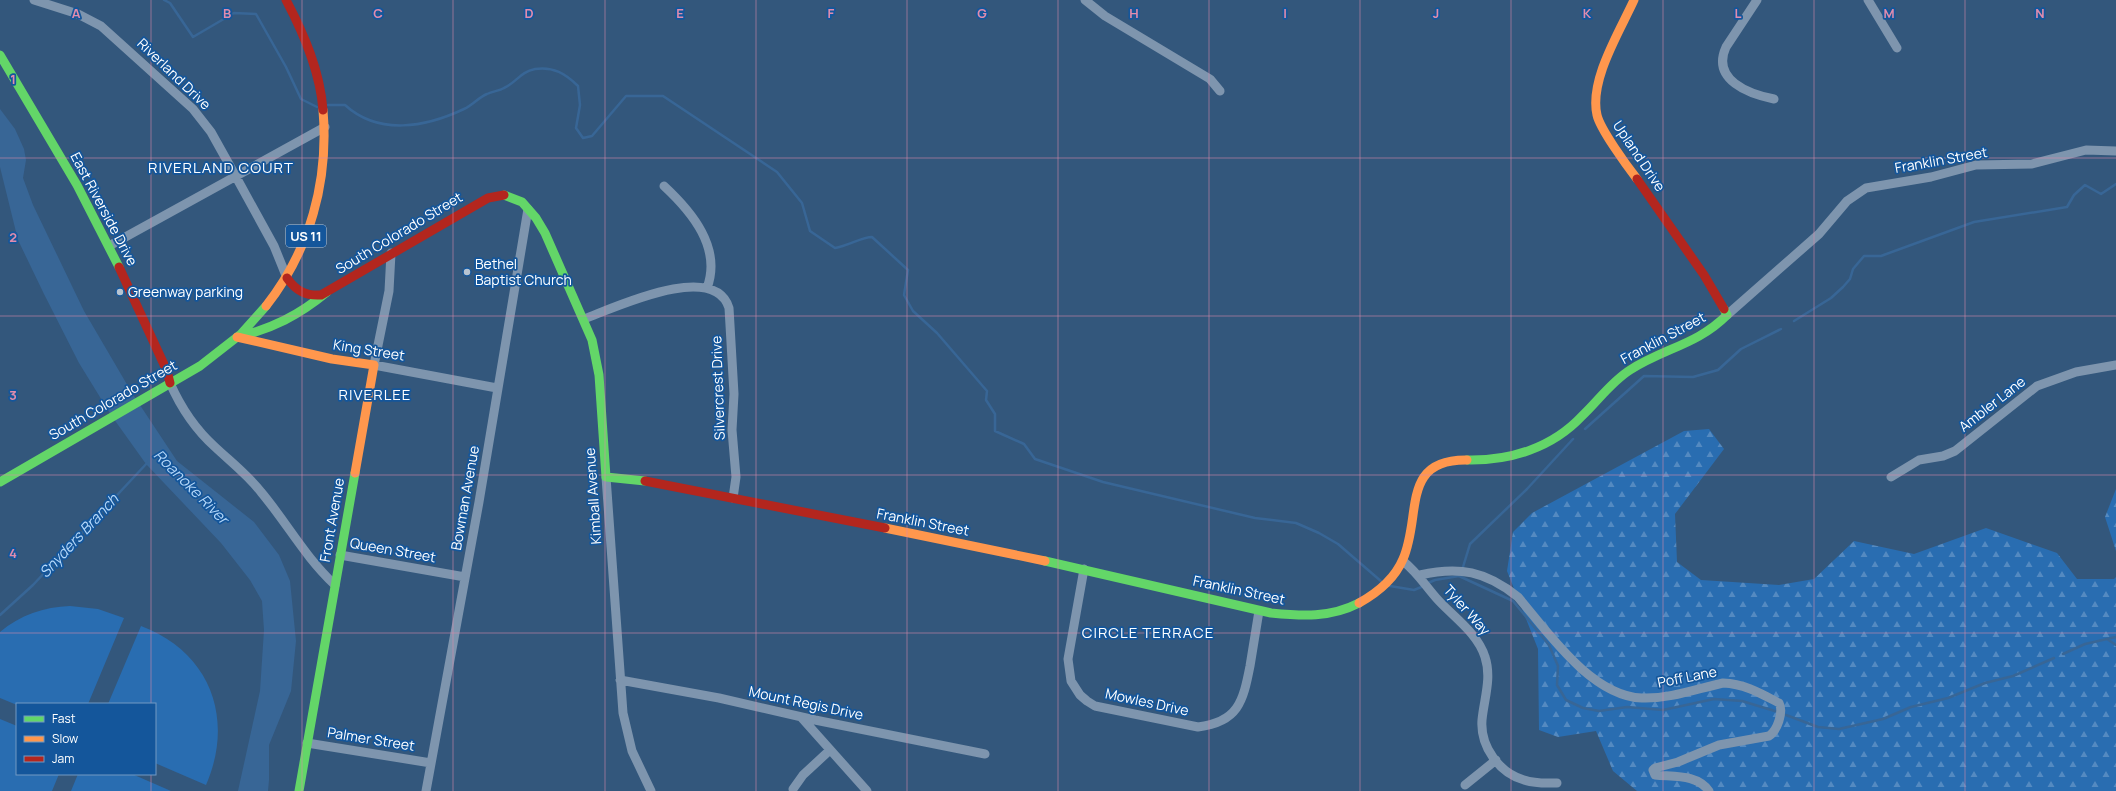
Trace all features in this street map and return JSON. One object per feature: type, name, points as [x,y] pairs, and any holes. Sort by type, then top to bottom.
[{"type":"street","name":"Riverland Drive","points":[[34,0],[90,19],[116,38],[193,109],[211,132],[235,175],[274,246],[287,278]]},
{"type":"street","name":"US 11","points":[[237,337],[268,305],[287,278],[297,259],[316,208],[324,161],[325,113],[315,65],[306,40],[286,0]]},
{"type":"street","points":[[1085,0],[1105,16],[1210,79],[1220,91]]},
{"type":"street","name":"Upland Drive","points":[[1634,0],[1600,74],[1595,100],[1597,116],[1620,156],[1704,274],[1727,315]]},
{"type":"street","points":[[1757,0],[1726,47],[1724,52],[1724,68],[1739,87],[1755,95],[1774,99]]},
{"type":"street","points":[[1868,0],[1897,48]]},
{"type":"street","name":"East Riverside Drive","points":[[0,55],[73,179],[109,246],[167,370],[170,383]]},
{"type":"street","points":[[109,246],[235,175],[325,127]]},
{"type":"street","name":"Franklin Street","points":[[606,477],[638,480],[733,498],[1084,569],[1260,611],[1307,616],[1324,616],[1348,609],[1376,592],[1389,581],[1403,561],[1411,536],[1419,485],[1426,472],[1432,466],[1446,461],[1492,460],[1515,455],[1549,443],[1573,428],[1618,378],[1631,369],[1695,340],[1727,315],[1818,234],[1847,200],[1866,188],[1931,177],[1976,165],[2032,164],[2086,150],[2097,149],[2116,152]]},
{"type":"street","points":[[584,320],[663,290],[706,288],[712,269],[710,251],[706,241],[690,214],[664,186]]},
{"type":"street","name":"South Colorado Street","points":[[287,278],[296,290],[315,296],[327,292],[488,198],[496,196],[511,197],[522,202],[528,209]]},
{"type":"street","name":"Kimball Avenue","points":[[528,209],[545,233],[592,340],[599,375],[620,680],[627,734],[638,766],[651,791]]},
{"type":"street","name":"Bowman Avenue","points":[[426,791],[465,577],[528,209]]},
{"type":"street","name":"Front Avenue","points":[[299,791],[374,366],[389,291],[392,254]]},
{"type":"street","name":"Silvercrest Drive","points":[[706,288],[721,294],[729,308],[734,394],[732,430],[736,477],[733,498]]},
{"type":"street","points":[[237,337],[264,332],[285,322],[305,310],[327,292]]},
{"type":"street","name":"South Colorado Street","points":[[0,482],[156,392],[201,364],[237,337]]},
{"type":"street","name":"King Street","points":[[237,337],[332,358],[497,388]]},
{"type":"street","name":"Ambler Lane","points":[[1891,477],[1919,460],[1943,456],[1955,451],[2037,386],[2076,372],[2116,365]]},
{"type":"street","points":[[170,383],[186,413],[201,432],[262,492],[309,558],[335,585]]},
{"type":"street","name":"Queen Street","points":[[340,555],[465,577]]},
{"type":"street","name":"Tyler Way","points":[[1403,561],[1421,578],[1430,590],[1480,644],[1485,657],[1488,672],[1482,722],[1483,736],[1487,749],[1510,774],[1523,780],[1537,783],[1557,783]]},
{"type":"street","name":"Mowles Drive","points":[[1084,569],[1068,659],[1068,672],[1074,688],[1080,695],[1096,706],[1198,727],[1209,726],[1228,718],[1236,710],[1244,694],[1260,611]]},
{"type":"street","name":"Poff Lane","points":[[1421,578],[1440,570],[1464,570],[1510,590],[1518,596],[1576,663],[1607,687],[1620,693],[1642,698],[1659,698],[1723,683],[1752,688],[1779,703],[1781,711],[1774,731],[1769,736],[1719,745],[1678,762],[1655,768],[1653,770],[1655,775],[1692,778],[1698,781],[1709,791]]},
{"type":"street","name":"Mount Regis Drive","points":[[620,680],[720,698],[801,717],[986,754]]},
{"type":"street","points":[[801,717],[867,791]]},
{"type":"street","name":"Palmer Street","points":[[307,743],[431,763]]},
{"type":"street","points":[[793,789],[803,775],[830,750]]},
{"type":"street","points":[[1465,785],[1496,760]]},
{"type":"green space","points":[[1709,429],[1724,449],[1675,514],[1677,562],[1701,580],[1779,585],[1814,579],[1854,541],[1914,554],[1986,528],[2057,553],[2077,579],[2114,579],[2116,577],[2116,791],[1637,791],[1613,771],[1596,731],[1558,737],[1539,730],[1538,649],[1507,571],[1513,532],[1532,513],[1684,431]]},
{"type":"green space","points":[[2116,489],[2116,551],[2105,517]]},
{"type":"green space","points":[[70,606],[98,609],[124,618],[88,703],[16,703],[16,705],[0,698],[0,632],[16,621],[33,613]]},
{"type":"green space","points":[[141,626],[165,638],[184,652],[200,670],[210,690],[216,712],[218,736],[214,760],[206,785],[156,763],[156,703],[108,703]]},
{"type":"green space","points":[[0,719],[16,726],[16,775],[59,775],[52,791],[0,791]]},
{"type":"green space","points":[[78,775],[134,775],[171,791],[71,791]]},
{"type":"water","name":"Roanoke River","points":[[0,109],[15,129],[24,149],[26,160],[23,178],[33,205],[84,311],[132,393],[177,461],[254,522],[279,555],[290,581],[296,641],[291,691],[269,745],[268,791],[238,791],[260,691],[264,630],[262,601],[250,580],[221,543],[146,464],[111,415],[79,363],[18,240],[0,167]]},
{"type":"waterway","points":[[164,0],[170,3],[193,37],[234,13],[256,14],[286,67],[301,99],[317,107]]},
{"type":"waterway","points":[[328,105],[345,105],[358,115],[388,125],[419,124],[464,109],[484,95],[508,86],[526,72],[542,68],[559,72],[578,86],[580,105],[576,128],[583,138],[592,136],[626,96],[663,96],[777,172],[802,203],[810,231],[835,248],[864,238],[872,237],[908,270],[904,295],[913,311],[937,333],[987,391],[986,400],[995,414],[995,431],[1024,444],[1035,459],[1103,482],[1255,518],[1296,523],[1319,533],[1338,544],[1382,582]]},
{"type":"waterway","points":[[1794,321],[1831,298],[1843,287],[1850,279],[1853,269],[1864,256],[1881,256],[1974,222],[2067,207],[2074,195],[2085,185],[2101,194],[2116,184]]},
{"type":"waterway","points":[[1585,429],[1644,376],[1693,377],[1718,370],[1741,349],[1781,329]]},
{"type":"waterway","points":[[1463,567],[1470,544],[1527,489],[1573,439]]},
{"type":"waterway","name":"Snyders Branch","points":[[0,615],[33,585],[148,462]]},
{"type":"waterway","points":[[1428,583],[1435,580],[1459,576],[1513,601],[1549,645],[1558,666],[1557,685],[1566,700],[1583,708],[1599,711],[1627,707],[1663,710],[1714,699],[1742,701],[1778,712]]},
{"type":"waterway","points":[[1390,586],[1414,590],[1424,586]]},
{"type":"waterway","points":[[2063,654],[2085,644],[2116,637]]},
{"type":"waterway","points":[[2107,639],[2116,645]]},
{"type":"waterway","points":[[1786,715],[1818,727],[1839,729],[1883,719],[1911,707],[1948,698],[1985,683],[2013,676],[2054,658]]},
{"type":"traffic: fast","points":[[0,55],[77,185],[119,267]]},
{"type":"traffic: fast","points":[[504,195],[522,202],[536,218],[545,233],[592,340],[599,375],[606,477],[645,481]]},
{"type":"traffic: fast","points":[[237,337],[262,330],[285,320],[306,308],[327,292]]},
{"type":"traffic: fast","points":[[0,482],[200,366],[241,334],[266,306]]},
{"type":"traffic: fast","points":[[1467,460],[1483,460],[1514,455],[1544,444],[1557,437],[1570,427],[1623,375],[1655,356],[1692,340],[1704,333],[1727,315],[1724,309]]},
{"type":"traffic: fast","points":[[299,791],[355,473]]},
{"type":"traffic: fast","points":[[1045,561],[1271,613],[1294,615],[1327,614],[1359,603]]},
{"type":"traffic: slow","points":[[1634,0],[1607,56],[1597,87],[1596,101],[1597,115],[1603,129],[1637,179]]},
{"type":"traffic: slow","points":[[266,306],[294,262],[305,238],[313,214],[323,163],[323,110]]},
{"type":"traffic: slow","points":[[237,337],[332,359],[374,365],[355,473]]},
{"type":"traffic: slow","points":[[1359,603],[1372,595],[1385,584],[1400,566],[1408,542],[1417,493],[1422,480],[1431,469],[1446,462],[1467,460]]},
{"type":"traffic: slow","points":[[885,528],[1045,561]]},
{"type":"traffic: jam","points":[[286,0],[305,39],[315,67],[323,110]]},
{"type":"traffic: jam","points":[[1637,179],[1704,275],[1724,309]]},
{"type":"traffic: jam","points":[[287,278],[302,292],[311,295],[321,295],[488,198],[504,195]]},
{"type":"traffic: jam","points":[[119,267],[167,371],[170,383]]},
{"type":"traffic: jam","points":[[645,481],[885,528]]},
{"type":"place","name":"Bethel Baptist Church","points":[[467,272]]},
{"type":"place","name":"Greenway parking","points":[[120,292]]},
{"type":"district","name":"RIVERLAND COURT","points":[[221,168]]},
{"type":"district","name":"RIVERLEE","points":[[375,395]]},
{"type":"district","name":"CIRCLE TERRACE","points":[[1148,633]]}]
